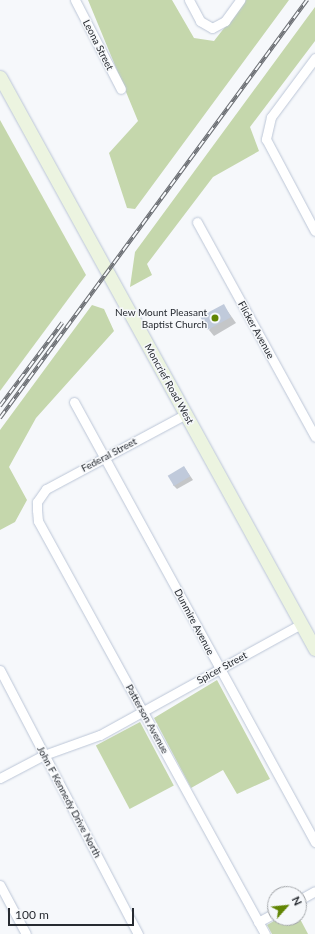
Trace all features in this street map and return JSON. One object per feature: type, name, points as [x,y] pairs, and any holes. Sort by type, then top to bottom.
[{"type":"street","name":"Leona Street","points":[[75,0],[121,89]]},
{"type":"street","points":[[189,0],[200,20],[212,28],[225,21],[240,0]]},
{"type":"street","points":[[315,58],[271,117],[266,131],[268,148],[315,231]]},
{"type":"street","name":"Moncrief Road West","points":[[0,77],[315,649]]},
{"type":"street","name":"Flicker Avenue","points":[[197,222],[315,437]]},
{"type":"street","name":"Dunmire Avenue","points":[[74,402],[315,842]]},
{"type":"street","name":"Federal Street","points":[[37,502],[46,489],[186,414]]},
{"type":"street","name":"Patterson Avenue","points":[[37,502],[38,521],[265,934]]},
{"type":"street","name":"Spicer Street","points":[[0,778],[44,755],[100,734],[143,712],[301,624]]},
{"type":"street","name":"John F Kennedy Drive North","points":[[0,670],[138,934]]},
{"type":"street","points":[[0,885],[26,934]]},
{"type":"street","points":[[258,922],[267,917]]},
{"type":"green space","points":[[88,0],[172,0],[194,38],[214,41],[246,0],[289,0],[135,209],[127,208],[109,153],[138,121]]},
{"type":"green space","points":[[315,7],[315,41],[250,127],[259,151],[213,177],[147,264],[152,275],[130,287],[135,252]]},
{"type":"green space","points":[[0,120],[86,275],[0,391]]},
{"type":"green space","points":[[92,305],[104,309],[114,331],[36,418],[9,467],[27,500],[15,522],[0,530],[0,430]]},
{"type":"green space","points":[[217,680],[270,779],[237,794],[223,770],[191,788],[154,718]]},
{"type":"green space","points":[[140,722],[174,786],[130,809],[96,745]]},
{"type":"green space","points":[[268,926],[304,926],[308,934],[272,934]]},
{"type":"building","name":"New Mount Pleasant Baptist Church","points":[[224,304],[231,317],[207,330],[200,317]]},
{"type":"building","points":[[184,466],[190,476],[174,486],[168,476]]},
{"type":"railway","points":[[0,418],[307,0]]},
{"type":"railway","points":[[0,406],[62,323]]},
{"type":"place","name":"New Mount Pleasant Baptist Church","points":[[215,318]]}]
